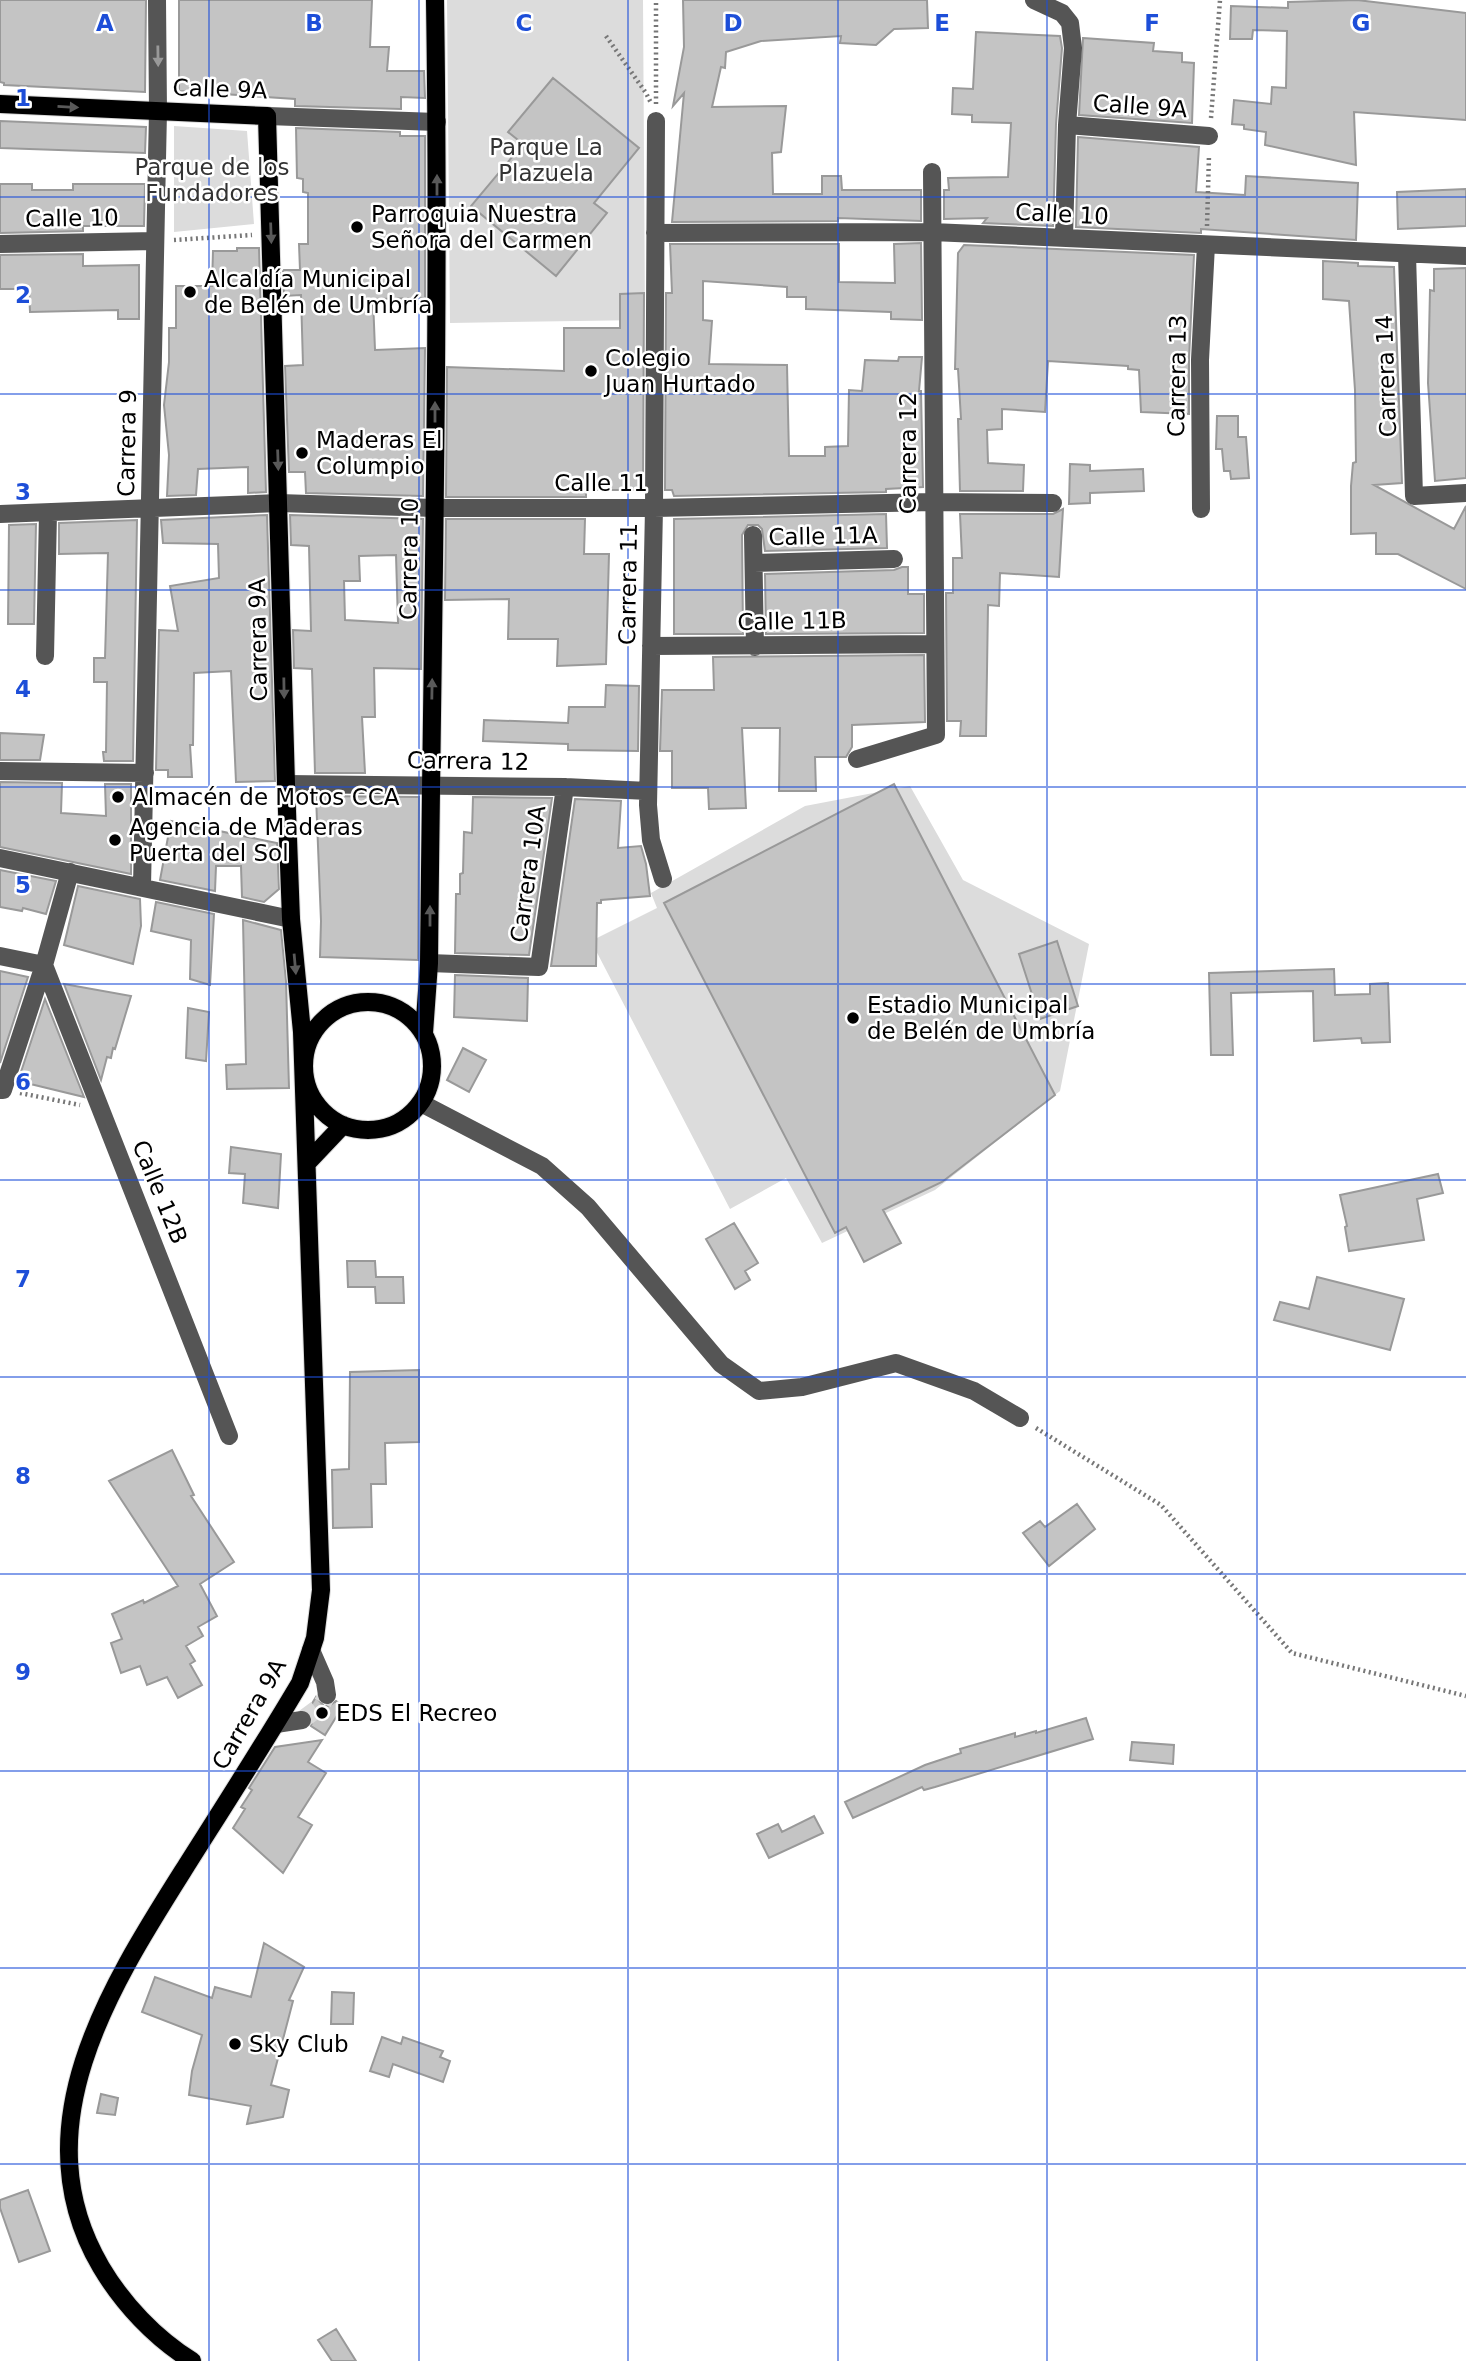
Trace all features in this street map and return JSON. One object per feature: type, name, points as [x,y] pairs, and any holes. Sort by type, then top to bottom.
[{"type":"main road","name":"Carrera 10","points":[[424,1033],[429,963],[435,508],[435,0]]},
{"type":"main road","name":"Calle 9A","points":[[0,104],[267,116]]},
{"type":"main road","name":"Carrera 9A","points":[[192,2361],[127,2305],[95,2256],[75,2209],[67,2159],[77,2080],[96,2024],[138,1942],[300,1683],[315,1638],[321,1590],[303,1063],[291,919],[286,784],[267,116]]},
{"type":"main road","points":[[373,1001],[394,1006],[411,1017],[424,1033],[431,1051],[433,1068],[429,1086],[421,1103],[405,1118],[385,1128],[363,1130],[343,1125],[326,1115],[313,1100],[305,1083],[303,1063],[308,1043],[318,1025],[333,1011],[353,1003],[373,1001]]},
{"type":"main road","points":[[307,1163],[343,1125]]},
{"type":"street","name":"Carrera 9","points":[[142,887],[158,111],[157,0]]},
{"type":"street","points":[[1034,0],[1062,13],[1070,23],[1073,48],[1067,125],[1064,238]]},
{"type":"street","name":"Calle 9A","points":[[267,116],[437,122]]},
{"type":"street","name":"Carrera 11","points":[[656,121],[654,508],[648,791],[651,840],[663,879]]},
{"type":"street","name":"Calle 9A","points":[[1067,125],[1209,136]]},
{"type":"street","name":"Carrera 12","points":[[857,759],[936,735],[933,644],[932,172]]},
{"type":"street","name":"Calle 10","points":[[656,233],[932,232],[1466,256]]},
{"type":"street","name":"Calle 10","points":[[0,244],[155,241]]},
{"type":"street","name":"Carrera 13","points":[[1201,509],[1200,360],[1206,245]]},
{"type":"street","name":"Carrera 14","points":[[1407,254],[1414,496],[1466,493]]},
{"type":"street","name":"Calle 11","points":[[0,514],[279,503],[435,508],[654,508],[933,502],[1053,503]]},
{"type":"street","points":[[45,656],[48,513]]},
{"type":"street","points":[[753,535],[755,647]]},
{"type":"street","name":"Calle 11A","points":[[754,562],[894,559]]},
{"type":"street","name":"Calle 11B","points":[[651,646],[933,644]]},
{"type":"street","points":[[0,771],[145,773]]},
{"type":"street","name":"Carrera 12","points":[[286,784],[565,787],[648,791]]},
{"type":"street","name":"Carrera 10A","points":[[429,963],[539,967],[565,787]]},
{"type":"street","points":[[0,858],[291,919]]},
{"type":"street","points":[[1,1090],[44,965],[70,872]]},
{"type":"street","points":[[0,956],[44,965]]},
{"type":"street","name":"Calle 12B","points":[[44,965],[229,1436]]},
{"type":"street","points":[[421,1103],[542,1166],[588,1207],[721,1364],[759,1391],[802,1387],[896,1363],[974,1391],[1020,1418]]},
{"type":"street","points":[[311,1650],[325,1682],[327,1695]]},
{"type":"street","points":[[276,1724],[302,1720]]},
{"type":"path","points":[[656,0],[656,121]]},
{"type":"path","points":[[606,36],[646,93],[656,121]]},
{"type":"path","points":[[155,241],[271,233]]},
{"type":"path","points":[[1,1090],[81,1105]]},
{"type":"path","points":[[1020,1418],[1161,1506],[1292,1653],[1466,1696]]},
{"type":"green space","name":"Parque La Plazuela","points":[[447,0],[643,0],[645,320],[450,323]]},
{"type":"green space","name":"Parque de los Fundadores","points":[[174,126],[247,131],[254,224],[174,232]]},
{"type":"green space","name":"Estadio Municipal de Belén de Umbría","points":[[910,786],[963,880],[1089,944],[1060,1091],[935,1190],[822,1243],[786,1178],[730,1209],[591,941],[657,908],[651,893],[805,806]]},
{"type":"building","points":[[0,0],[146,0],[145,92],[4,85],[0,82]]},
{"type":"building","points":[[179,0],[372,0],[370,47],[389,47],[387,71],[424,71],[425,98],[401,97],[401,109],[295,106],[295,99],[179,91]]},
{"type":"building","points":[[683,0],[927,0],[928,28],[894,29],[876,45],[840,43],[841,36],[761,41],[726,52],[725,68],[721,67],[712,107],[786,106],[781,152],[772,153],[773,194],[822,194],[822,176],[841,176],[842,190],[921,190],[921,221],[838,218],[838,221],[672,222],[684,93],[673,106],[684,47]]},
{"type":"building","points":[[1357,0],[1466,13],[1466,120],[1354,112],[1356,165],[1265,145],[1266,132],[1244,129],[1244,125],[1232,124],[1234,100],[1271,104],[1272,87],[1286,88],[1287,31],[1253,30],[1252,39],[1230,39],[1231,6],[1288,8],[1288,2]]},
{"type":"building","points":[[976,32],[1060,36],[1062,48],[1056,124],[1053,226],[983,223],[987,218],[944,219],[944,190],[949,190],[948,178],[1008,177],[1011,123],[972,122],[972,115],[952,114],[953,88],[973,89]]},
{"type":"building","points":[[1083,38],[1154,43],[1153,51],[1182,53],[1182,62],[1194,63],[1192,123],[1079,115]]},
{"type":"building","points":[[553,78],[639,148],[594,203],[607,213],[556,276],[471,206],[523,144],[508,132]]},
{"type":"building","points":[[0,121],[146,127],[145,153],[0,148]]},
{"type":"building","points":[[296,128],[400,132],[400,136],[425,136],[425,298],[373,299],[375,350],[425,348],[423,496],[306,493],[305,472],[289,472],[285,366],[303,365],[301,295],[284,296],[283,270],[300,270],[299,244],[308,244],[308,193],[303,192],[303,179],[297,178]]},
{"type":"building","points":[[1078,137],[1199,147],[1196,192],[1245,195],[1246,176],[1358,183],[1356,240],[1201,229],[1201,233],[1076,227]]},
{"type":"building","points":[[0,184],[32,184],[32,190],[73,190],[73,184],[145,184],[144,226],[83,226],[83,231],[0,233]]},
{"type":"building","points":[[1466,189],[1466,226],[1398,229],[1397,192]]},
{"type":"building","points":[[921,243],[922,320],[891,319],[891,312],[806,309],[806,297],[787,297],[787,287],[703,281],[703,320],[712,321],[709,364],[787,365],[789,456],[825,456],[825,447],[848,446],[849,390],[862,391],[865,360],[898,361],[899,357],[922,357],[919,391],[923,487],[886,489],[886,492],[674,496],[672,490],[665,490],[666,293],[672,293],[670,244],[839,244],[839,282],[895,283],[894,244]]},
{"type":"building","points":[[964,245],[1194,255],[1189,414],[1141,412],[1139,370],[1128,369],[1128,366],[1048,361],[1045,412],[1002,409],[1002,429],[987,430],[988,463],[1024,465],[1023,491],[960,491],[958,419],[961,419],[958,369],[955,369],[958,253]]},
{"type":"building","points":[[237,248],[259,248],[266,492],[248,493],[248,467],[198,469],[196,495],[167,496],[169,455],[164,405],[169,362],[169,328],[176,328],[176,286],[212,286],[213,251],[237,251]]},
{"type":"building","points":[[83,254],[83,266],[139,265],[139,319],[118,319],[118,310],[30,312],[29,289],[0,289],[0,255]]},
{"type":"building","points":[[1323,261],[1394,267],[1402,483],[1374,485],[1454,529],[1466,506],[1466,589],[1398,554],[1376,554],[1376,533],[1351,534],[1351,486],[1353,463],[1356,462],[1355,390],[1349,301],[1323,299]]},
{"type":"building","points":[[1466,268],[1466,478],[1435,481],[1428,383],[1430,290],[1434,291],[1434,269]]},
{"type":"building","points":[[644,293],[643,490],[586,490],[586,497],[446,497],[447,367],[564,371],[564,328],[620,328],[620,294]]},
{"type":"building","points":[[1217,416],[1238,416],[1238,437],[1246,437],[1249,478],[1231,479],[1230,471],[1224,471],[1222,449],[1216,449]]},
{"type":"building","points":[[1070,464],[1090,465],[1090,471],[1143,469],[1144,491],[1090,493],[1090,503],[1069,504]]},
{"type":"building","points":[[1063,509],[1059,577],[1000,573],[999,606],[988,605],[986,736],[960,736],[961,721],[947,721],[946,593],[953,593],[953,558],[962,558],[960,514],[1053,514]]},
{"type":"building","points":[[886,514],[887,548],[765,551],[762,529],[758,525],[748,525],[742,535],[743,634],[674,634],[674,519]]},
{"type":"building","points":[[267,515],[275,781],[236,782],[231,671],[194,673],[193,745],[190,745],[192,777],[168,777],[168,770],[156,770],[159,630],[178,631],[170,586],[219,578],[218,544],[163,543],[161,520]]},
{"type":"building","points":[[290,515],[423,519],[421,669],[374,668],[375,717],[362,717],[365,773],[315,773],[312,669],[294,668],[293,630],[311,631],[309,546],[291,545]],"holes":[[[396,555],[398,623],[345,620],[344,581],[360,581],[359,556]]]},
{"type":"building","points":[[446,519],[585,519],[584,554],[609,554],[606,664],[557,666],[558,639],[508,639],[509,599],[445,600]]},
{"type":"building","points":[[137,520],[133,761],[104,761],[107,682],[94,682],[94,658],[105,658],[108,553],[59,554],[59,523]]},
{"type":"building","points":[[36,524],[34,624],[8,624],[9,525]]},
{"type":"building","points":[[908,567],[908,594],[924,594],[924,633],[766,634],[765,574],[894,570]]},
{"type":"building","points":[[924,655],[925,722],[852,725],[852,747],[846,757],[815,757],[816,791],[779,791],[780,728],[742,728],[746,808],[709,809],[708,788],[672,788],[672,751],[660,751],[662,690],[714,690],[713,657]]},
{"type":"building","points":[[606,685],[639,686],[638,751],[568,750],[568,744],[483,741],[484,720],[568,723],[569,707],[605,707]]},
{"type":"building","points":[[0,733],[44,735],[40,760],[0,760]]},
{"type":"building","points":[[0,782],[62,783],[61,813],[106,816],[105,784],[131,784],[131,874],[0,847]]},
{"type":"building","name":"Estadio Municipal de Belén de Umbría","points":[[894,784],[1055,1095],[942,1182],[883,1210],[901,1243],[864,1262],[846,1227],[835,1233],[664,903]]},
{"type":"building","points":[[316,796],[419,797],[418,960],[320,957]]},
{"type":"building","points":[[473,797],[552,798],[529,955],[455,953],[456,894],[460,894],[460,874],[463,873],[464,832],[472,833]]},
{"type":"building","points":[[575,799],[621,801],[618,848],[641,846],[650,896],[601,900],[601,903],[597,903],[596,966],[551,966]]},
{"type":"building","points":[[171,821],[277,843],[279,889],[264,902],[242,897],[241,866],[216,866],[215,891],[160,880]]},
{"type":"building","points":[[0,870],[56,881],[46,914],[23,908],[22,911],[0,907]]},
{"type":"building","points":[[78,886],[140,899],[141,926],[133,964],[64,945]]},
{"type":"building","points":[[156,902],[214,914],[210,985],[190,979],[191,940],[151,931]]},
{"type":"building","points":[[243,920],[281,930],[286,981],[289,1088],[227,1089],[226,1065],[246,1064]]},
{"type":"building","points":[[1057,941],[1078,1006],[1040,1019],[1019,954]]},
{"type":"building","points":[[1334,969],[1335,995],[1370,994],[1370,984],[1388,983],[1390,1042],[1362,1043],[1361,1038],[1314,1041],[1313,991],[1231,993],[1233,1055],[1211,1055],[1209,973]]},
{"type":"building","points":[[0,971],[28,977],[0,1063]]},
{"type":"building","points":[[455,975],[528,978],[527,1021],[454,1017]]},
{"type":"building","points":[[64,984],[131,996],[115,1049],[113,1048],[111,1058],[107,1057],[101,1080]]},
{"type":"building","points":[[45,999],[84,1097],[18,1081]]},
{"type":"building","points":[[188,1008],[209,1012],[206,1061],[186,1058]]},
{"type":"building","points":[[463,1048],[486,1060],[469,1092],[447,1080]]},
{"type":"building","points":[[231,1147],[281,1154],[278,1208],[243,1203],[245,1174],[229,1173]]},
{"type":"building","points":[[1438,1174],[1443,1193],[1417,1199],[1424,1240],[1349,1251],[1340,1195]]},
{"type":"building","points":[[734,1223],[758,1263],[745,1271],[750,1280],[735,1289],[706,1239]]},
{"type":"building","points":[[347,1261],[375,1261],[376,1277],[403,1277],[404,1303],[376,1303],[375,1287],[348,1287]]},
{"type":"building","points":[[1317,1277],[1404,1299],[1390,1350],[1274,1320],[1280,1302],[1309,1309]]},
{"type":"building","points":[[419,1370],[419,1442],[385,1443],[386,1484],[371,1484],[372,1527],[333,1528],[332,1470],[349,1469],[350,1372]]},
{"type":"building","points":[[172,1450],[194,1495],[191,1496],[234,1562],[200,1584],[217,1616],[198,1627],[203,1636],[186,1646],[195,1661],[190,1664],[202,1685],[178,1698],[167,1677],[147,1685],[140,1666],[121,1673],[111,1643],[122,1639],[112,1614],[143,1600],[144,1603],[178,1586],[109,1481]]},
{"type":"building","points":[[1077,1504],[1095,1529],[1049,1566],[1023,1533],[1040,1521],[1045,1527]]},
{"type":"building","name":"EDS El Recreo","points":[[316,1697],[324,1706],[336,1701],[343,1706],[325,1735],[311,1726],[313,1718],[308,1710]]},
{"type":"building","points":[[1086,1718],[1093,1739],[935,1787],[924,1790],[922,1787],[853,1818],[845,1802],[925,1765],[961,1753],[960,1749],[1015,1733],[1015,1737],[1036,1733]]},
{"type":"building","points":[[322,1740],[308,1762],[326,1773],[298,1817],[312,1825],[283,1873],[233,1828],[245,1809],[241,1807],[252,1790],[249,1788],[275,1747]]},
{"type":"building","points":[[1132,1742],[1174,1745],[1173,1764],[1130,1760]]},
{"type":"building","points":[[814,1816],[823,1833],[769,1858],[757,1834],[778,1824],[782,1832]]},
{"type":"building","points":[[264,1943],[304,1967],[289,2000],[293,2001],[271,2085],[289,2090],[283,2117],[247,2124],[251,2106],[189,2095],[192,2071],[202,2035],[142,2012],[155,1977],[212,1998],[215,1987],[251,1997]]},
{"type":"building","points":[[332,1992],[354,1993],[353,2024],[331,2024]]},
{"type":"building","points":[[382,2037],[401,2044],[403,2037],[443,2051],[440,2057],[450,2061],[443,2082],[393,2064],[389,2077],[370,2071]]},
{"type":"building","points":[[101,2094],[118,2098],[115,2115],[97,2113]]},
{"type":"building","points":[[28,2190],[50,2251],[19,2262],[0,2208],[0,2200]]},
{"type":"building","points":[[336,2329],[356,2361],[332,2361],[318,2340]]},
{"type":"tunnel","points":[[302,1720],[321,1706],[327,1695]]},
{"type":"place","name":"Parroquia Nuestra Señora del Carmen","points":[[357,227]]},
{"type":"place","name":"Alcaldía Municipal de Belén de Umbría","points":[[190,292]]},
{"type":"place","name":"Colegio Juan Hurtado","points":[[591,371]]},
{"type":"place","name":"Maderas El Columpio","points":[[302,453]]},
{"type":"place","name":"Almacén de Motos CCA","points":[[118,797]]},
{"type":"place","name":"Agencia de Maderas Puerta del Sol","points":[[115,840]]},
{"type":"place","name":"Estadio Municipal de Belén de Umbría","points":[[853,1018]]},
{"type":"place","name":"EDS El Recreo","points":[[322,1713]]},
{"type":"place","name":"Sky Club","points":[[235,2044]]}]
